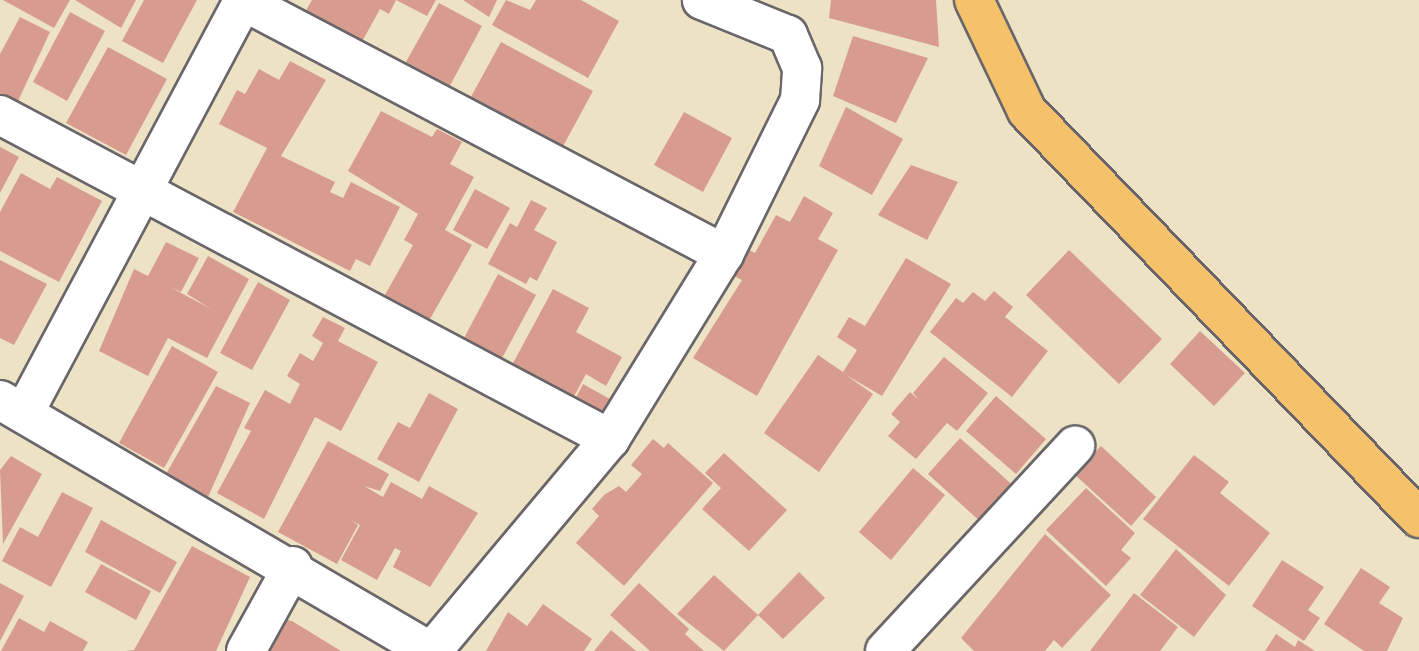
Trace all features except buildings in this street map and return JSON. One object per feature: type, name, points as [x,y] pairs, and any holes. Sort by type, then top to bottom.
[{"type":"main road","points":[[974,0],[1027,111],[1419,518]]},
{"type":"street","points":[[702,0],[788,35],[802,68],[800,100],[724,254],[610,439],[430,651],[293,566],[12,407],[143,187],[242,0],[724,254]]},
{"type":"street","points":[[0,115],[143,187],[610,439]]},
{"type":"street","points":[[885,651],[1075,446]]},
{"type":"street","points":[[246,651],[293,566]]}]
